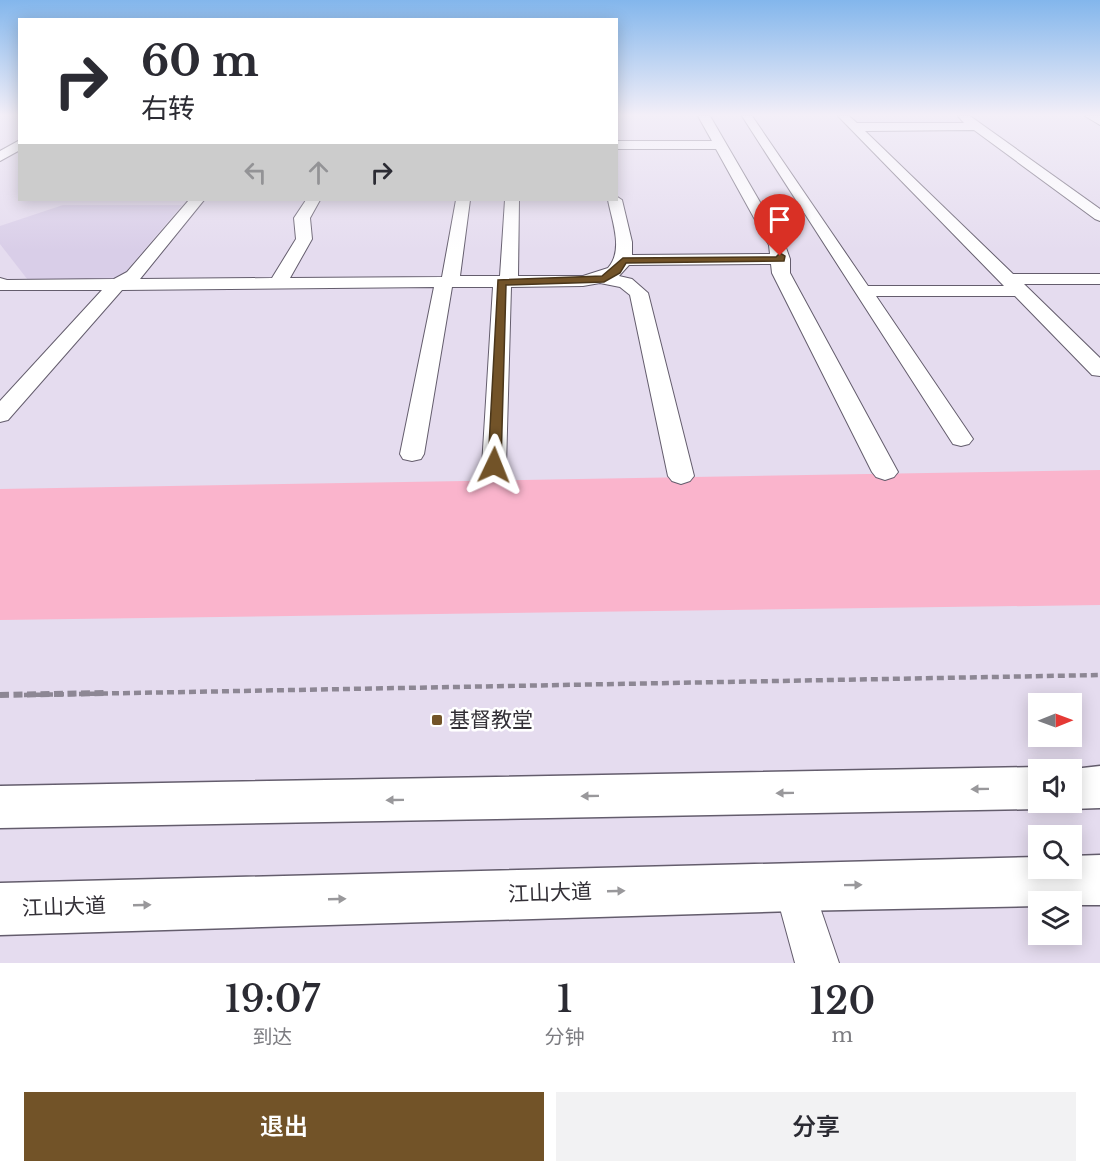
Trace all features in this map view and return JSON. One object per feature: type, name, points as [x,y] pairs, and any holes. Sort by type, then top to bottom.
[{"type":"main road","points":[[1082,788],[1100,787]]},
{"type":"main road","points":[[0,807],[1028,788]]},
{"type":"main road","name":"江山大道","points":[[0,909],[794,886],[1100,880]]},
{"type":"lane","points":[[730,161],[777,245],[781,259],[781,273],[885,472]]},
{"type":"lane","points":[[777,161],[961,439]]},
{"type":"lane","points":[[889,161],[1100,369]]},
{"type":"lane","points":[[1025,161],[1100,216]]},
{"type":"lane","points":[[0,415],[116,285],[133,276],[196,201]]},
{"type":"lane","points":[[278,284],[304,239],[302,218],[312,201]]},
{"type":"lane","points":[[412,454],[463,201]]},
{"type":"lane","points":[[494,465],[512,201]]},
{"type":"lane","points":[[604,279],[616,271],[623,260],[625,248],[615,201]]},
{"type":"lane","points":[[623,260],[781,259]]},
{"type":"lane","points":[[0,283],[2,285],[278,284],[604,279],[626,283],[639,293],[681,476]]},
{"type":"lane","points":[[863,291],[1100,279]]},
{"type":"lane","points":[[794,886],[817,963]]},
{"type":"path","points":[[0,695],[1100,675]]},
{"type":"shaded area","points":[[63,205],[182,205],[123,275],[106,283],[31,284],[0,244],[0,226]]},
{"type":"shaded area","points":[[1100,470],[1100,605],[0,620],[0,489]]},
{"type":"place","name":"基督教堂","points":[[437,720]]},
{"type":"route","points":[[494,465],[502,282],[604,279],[616,271],[623,260],[781,259],[780,256]]}]
